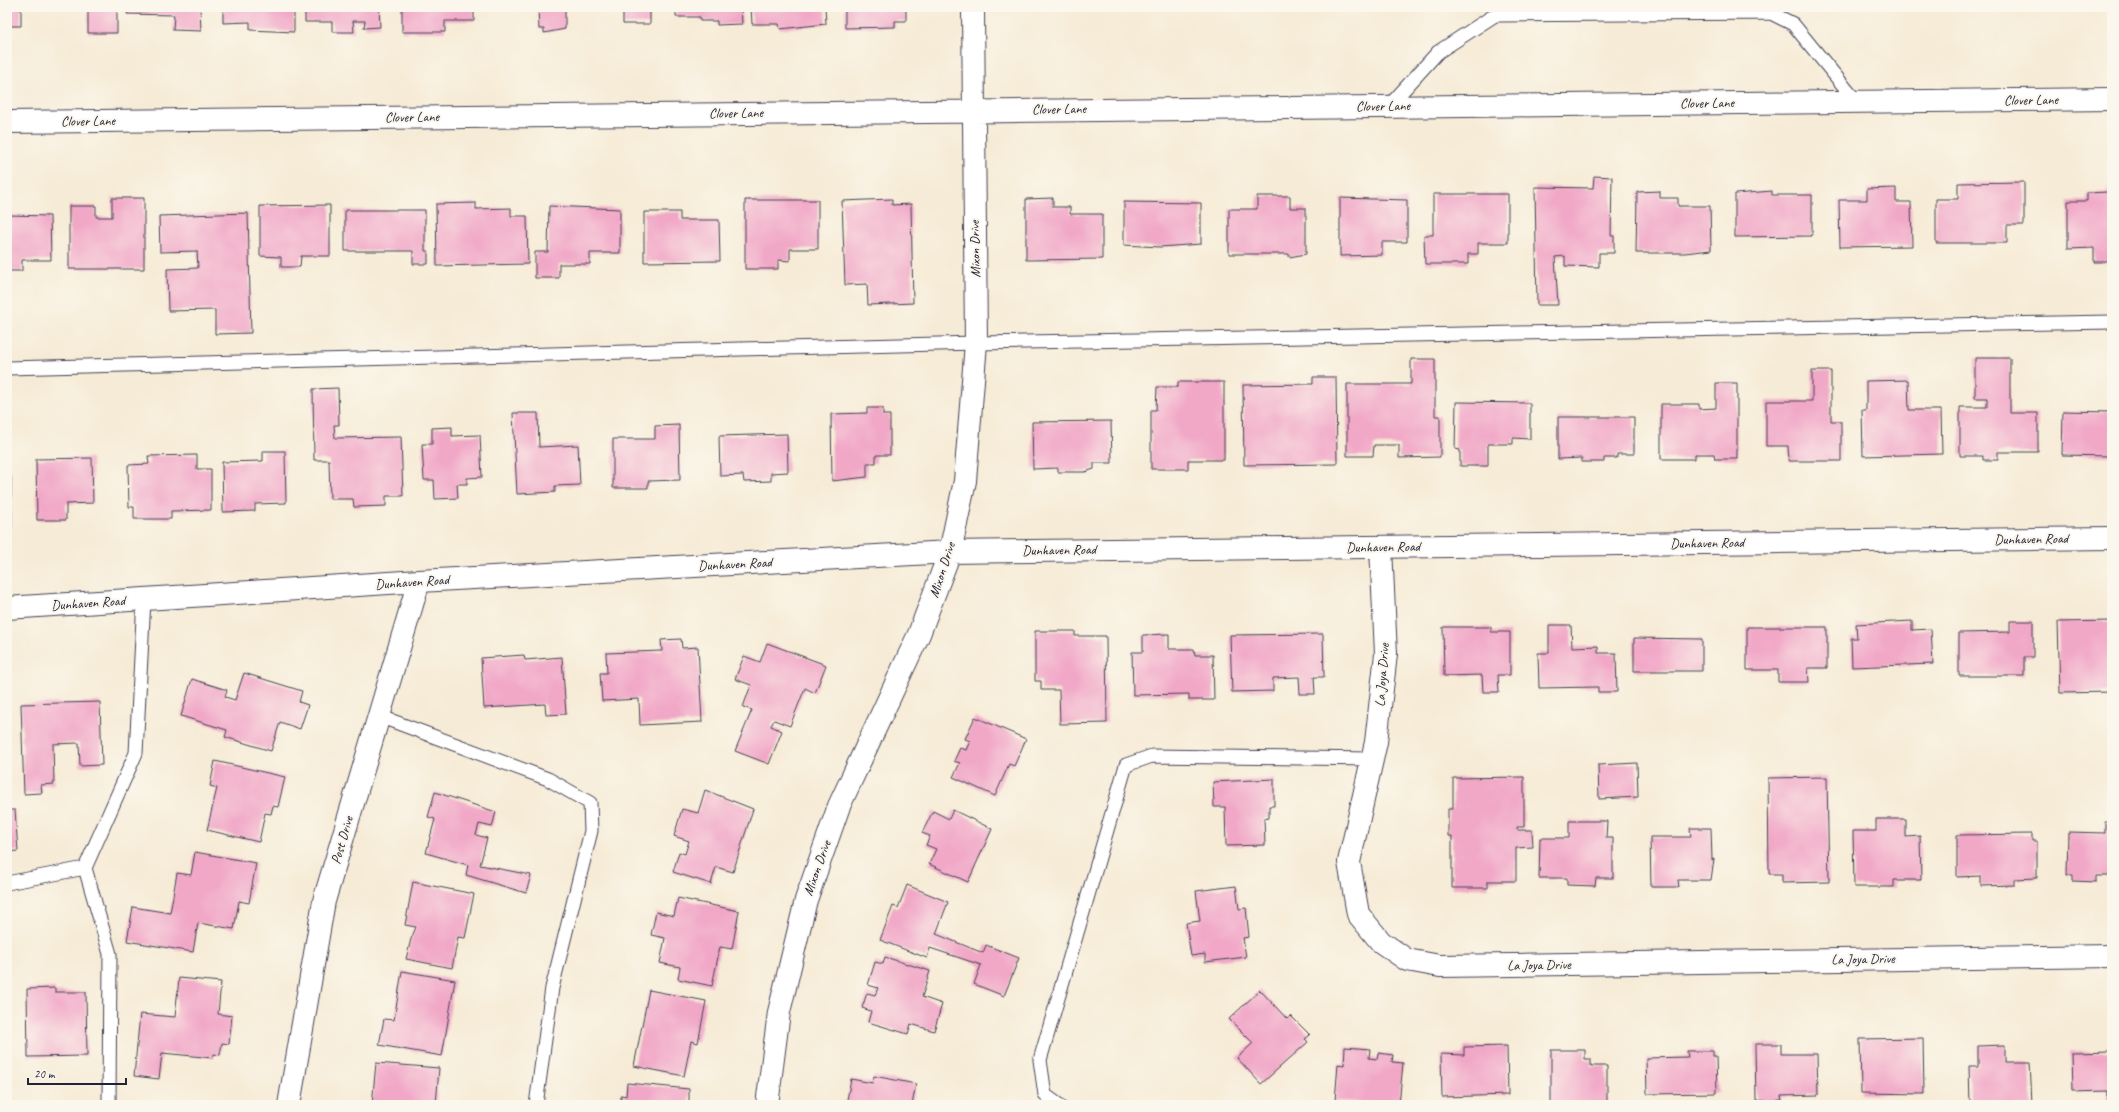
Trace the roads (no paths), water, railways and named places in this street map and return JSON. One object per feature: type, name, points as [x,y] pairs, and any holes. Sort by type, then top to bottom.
[{"type":"street","name":"Mixon Drive","points":[[767,1105],[779,1012],[806,900],[839,806],[920,634],[950,552],[965,481],[976,343],[973,7]]},
{"type":"street","name":"Clover Lane","points":[[7,122],[974,110],[2112,99]]},
{"type":"street","name":"Dunhaven Road","points":[[7,608],[419,581],[950,552],[2112,538]]},
{"type":"street","name":"La Joya Drive","points":[[1381,547],[1386,654],[1373,759],[1349,862],[1358,914],[1381,942],[1407,960],[1440,966],[2112,956]]},
{"type":"street","name":"Post Drive","points":[[290,1105],[324,901],[419,581]]},
{"type":"lane","points":[[1389,106],[1438,52],[1495,15],[1771,13],[1793,24],[1856,101]]},
{"type":"lane","points":[[7,368],[976,343],[2112,322]]},
{"type":"lane","points":[[109,1105],[110,954],[85,868],[136,753],[144,599]]},
{"type":"lane","points":[[379,716],[548,779],[590,803],[592,831],[552,988],[536,1105]]},
{"type":"lane","points":[[1059,1105],[1045,1095],[1040,1060],[1126,765],[1152,756],[1373,759]]},
{"type":"lane","points":[[7,883],[85,868]]}]
